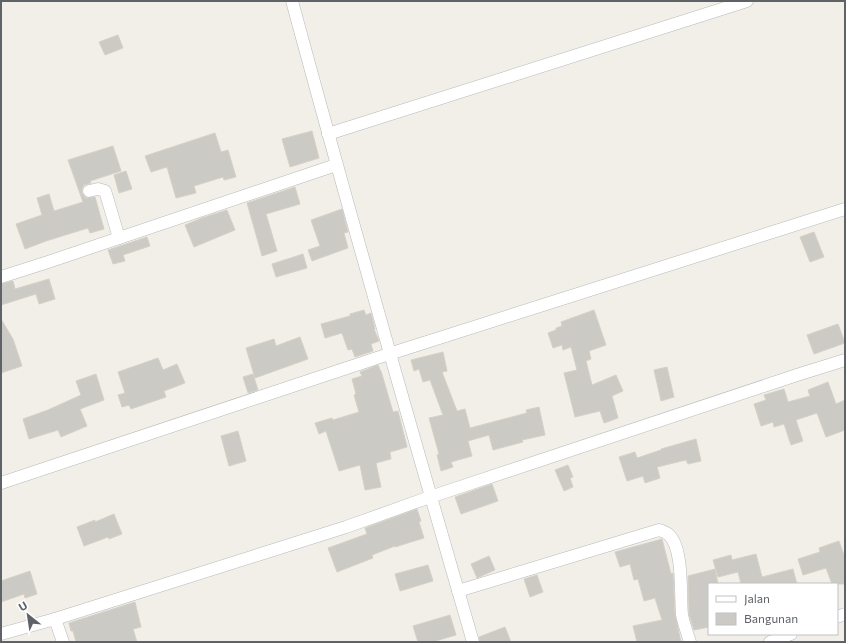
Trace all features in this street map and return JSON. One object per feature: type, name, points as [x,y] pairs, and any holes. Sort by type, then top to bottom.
[{"type":"street","points":[[292,1],[389,354],[473,642]]},
{"type":"street","points":[[328,134],[747,1]]},
{"type":"street","points":[[1,277],[336,165]]},
{"type":"street","points":[[89,191],[98,189],[104,191],[120,238]]},
{"type":"street","points":[[1,483],[389,354],[845,209]]},
{"type":"street","points":[[1,634],[55,619],[346,527],[430,497],[845,360]]},
{"type":"street","points":[[458,591],[660,530],[668,534],[673,540],[677,551],[682,588],[682,615],[690,642]]},
{"type":"street","points":[[55,619],[63,642]]},
{"type":"street","points":[[770,642],[789,635]]},
{"type":"building","points":[[118,35],[123,48],[105,55],[99,42]]},
{"type":"building","points":[[312,131],[319,158],[290,167],[282,139]]},
{"type":"building","points":[[215,133],[221,152],[228,150],[236,177],[224,180],[223,177],[194,186],[196,193],[176,198],[167,167],[151,172],[145,156]]},
{"type":"building","points":[[113,146],[121,171],[90,181],[91,183],[84,185],[82,189],[82,193],[86,198],[95,197],[104,229],[90,233],[88,228],[25,249],[16,224],[42,215],[37,198],[49,194],[54,211],[83,202],[68,160]]},
{"type":"building","points":[[126,171],[132,189],[119,193],[114,175]]},
{"type":"building","points":[[295,187],[300,204],[266,214],[277,251],[262,256],[247,203]]},
{"type":"building","points":[[342,209],[348,232],[344,233],[348,248],[312,261],[308,250],[320,246],[311,220]]},
{"type":"building","points":[[227,210],[235,230],[194,247],[185,225]]},
{"type":"building","points":[[814,232],[824,257],[810,262],[800,237]]},
{"type":"building","points":[[147,237],[150,246],[123,255],[125,261],[113,264],[108,250]]},
{"type":"building","points":[[303,254],[307,268],[276,277],[272,264]]},
{"type":"building","points":[[49,279],[55,299],[39,304],[36,294],[1,305],[1,284],[13,281],[15,289]]},
{"type":"building","points":[[364,310],[366,315],[371,313],[374,329],[379,341],[371,344],[373,351],[355,357],[352,349],[348,350],[342,333],[325,338],[321,324],[350,316],[350,314]]},
{"type":"building","points":[[594,310],[606,345],[589,351],[591,359],[586,361],[592,385],[616,375],[623,391],[612,396],[618,418],[604,423],[600,411],[575,417],[564,373],[577,370],[571,347],[563,350],[562,345],[553,348],[548,333],[562,326],[561,322]]},
{"type":"building","points":[[1,319],[13,339],[22,366],[1,373]]},
{"type":"building","points":[[838,324],[845,343],[814,354],[807,335]]},
{"type":"building","points":[[300,337],[308,359],[255,378],[246,348],[274,339],[276,346]]},
{"type":"building","points":[[443,352],[447,371],[442,372],[457,411],[465,409],[470,428],[527,413],[526,410],[539,407],[545,435],[522,440],[523,442],[493,450],[489,435],[468,441],[472,456],[451,462],[453,467],[441,471],[437,455],[439,454],[429,418],[443,415],[430,380],[423,382],[419,369],[414,371],[411,360]]},
{"type":"building","points":[[158,358],[163,370],[177,364],[185,383],[164,391],[166,397],[131,409],[129,405],[122,407],[118,395],[125,393],[118,372]]},
{"type":"building","points":[[378,365],[393,412],[398,411],[407,447],[390,452],[391,459],[376,463],[381,487],[365,490],[360,465],[339,471],[326,431],[319,434],[315,423],[332,418],[333,420],[359,412],[354,395],[356,394],[352,379],[362,376],[360,372]]},
{"type":"building","points":[[667,367],[674,397],[661,401],[654,370]]},
{"type":"building","points":[[96,374],[104,400],[80,409],[87,426],[61,437],[58,430],[29,439],[23,419],[48,410],[81,395],[76,381]]},
{"type":"building","points":[[253,374],[258,390],[248,393],[243,377]]},
{"type":"building","points":[[828,382],[836,404],[845,400],[845,430],[826,437],[817,413],[796,420],[803,441],[791,445],[784,424],[774,427],[773,422],[761,426],[754,404],[766,400],[764,395],[784,389],[788,402],[810,396],[808,390]]},
{"type":"building","points":[[238,431],[246,461],[229,466],[221,436]]},
{"type":"building","points":[[696,439],[701,461],[688,464],[686,460],[657,467],[660,478],[645,483],[643,476],[627,481],[619,457],[635,452],[637,458],[661,449]]},
{"type":"building","points":[[568,465],[573,477],[570,478],[573,487],[564,491],[555,470]]},
{"type":"building","points":[[492,484],[498,501],[461,514],[455,497]]},
{"type":"building","points":[[417,509],[424,538],[395,546],[372,555],[373,558],[337,572],[328,548],[367,534],[365,528]]},
{"type":"building","points":[[114,514],[122,534],[109,539],[108,537],[84,546],[77,527],[95,520],[95,522]]},
{"type":"building","points":[[662,539],[671,574],[673,573],[675,615],[681,642],[637,642],[633,626],[662,620],[655,598],[644,601],[638,579],[634,580],[630,564],[620,567],[615,552]]},
{"type":"building","points":[[839,541],[845,558],[845,584],[832,583],[826,568],[803,575],[798,559],[820,552],[819,548]]},
{"type":"building","points":[[756,554],[762,577],[793,569],[797,583],[741,583],[738,572],[718,577],[713,560],[731,555],[732,560]]},
{"type":"building","points":[[489,556],[495,570],[477,578],[471,564]]},
{"type":"building","points":[[428,565],[433,581],[400,591],[395,574]]},
{"type":"building","points":[[715,569],[718,583],[708,583],[708,627],[694,630],[689,614],[688,576]]},
{"type":"building","points":[[30,571],[37,594],[25,598],[24,594],[1,602],[1,581]]},
{"type":"building","points":[[537,575],[543,592],[530,597],[524,579]]},
{"type":"building","points":[[135,602],[141,627],[133,629],[137,642],[76,642],[69,623]]},
{"type":"building","points":[[450,615],[456,635],[432,642],[418,642],[413,626]]},
{"type":"building","points":[[505,627],[511,642],[480,642],[479,637]]}]
